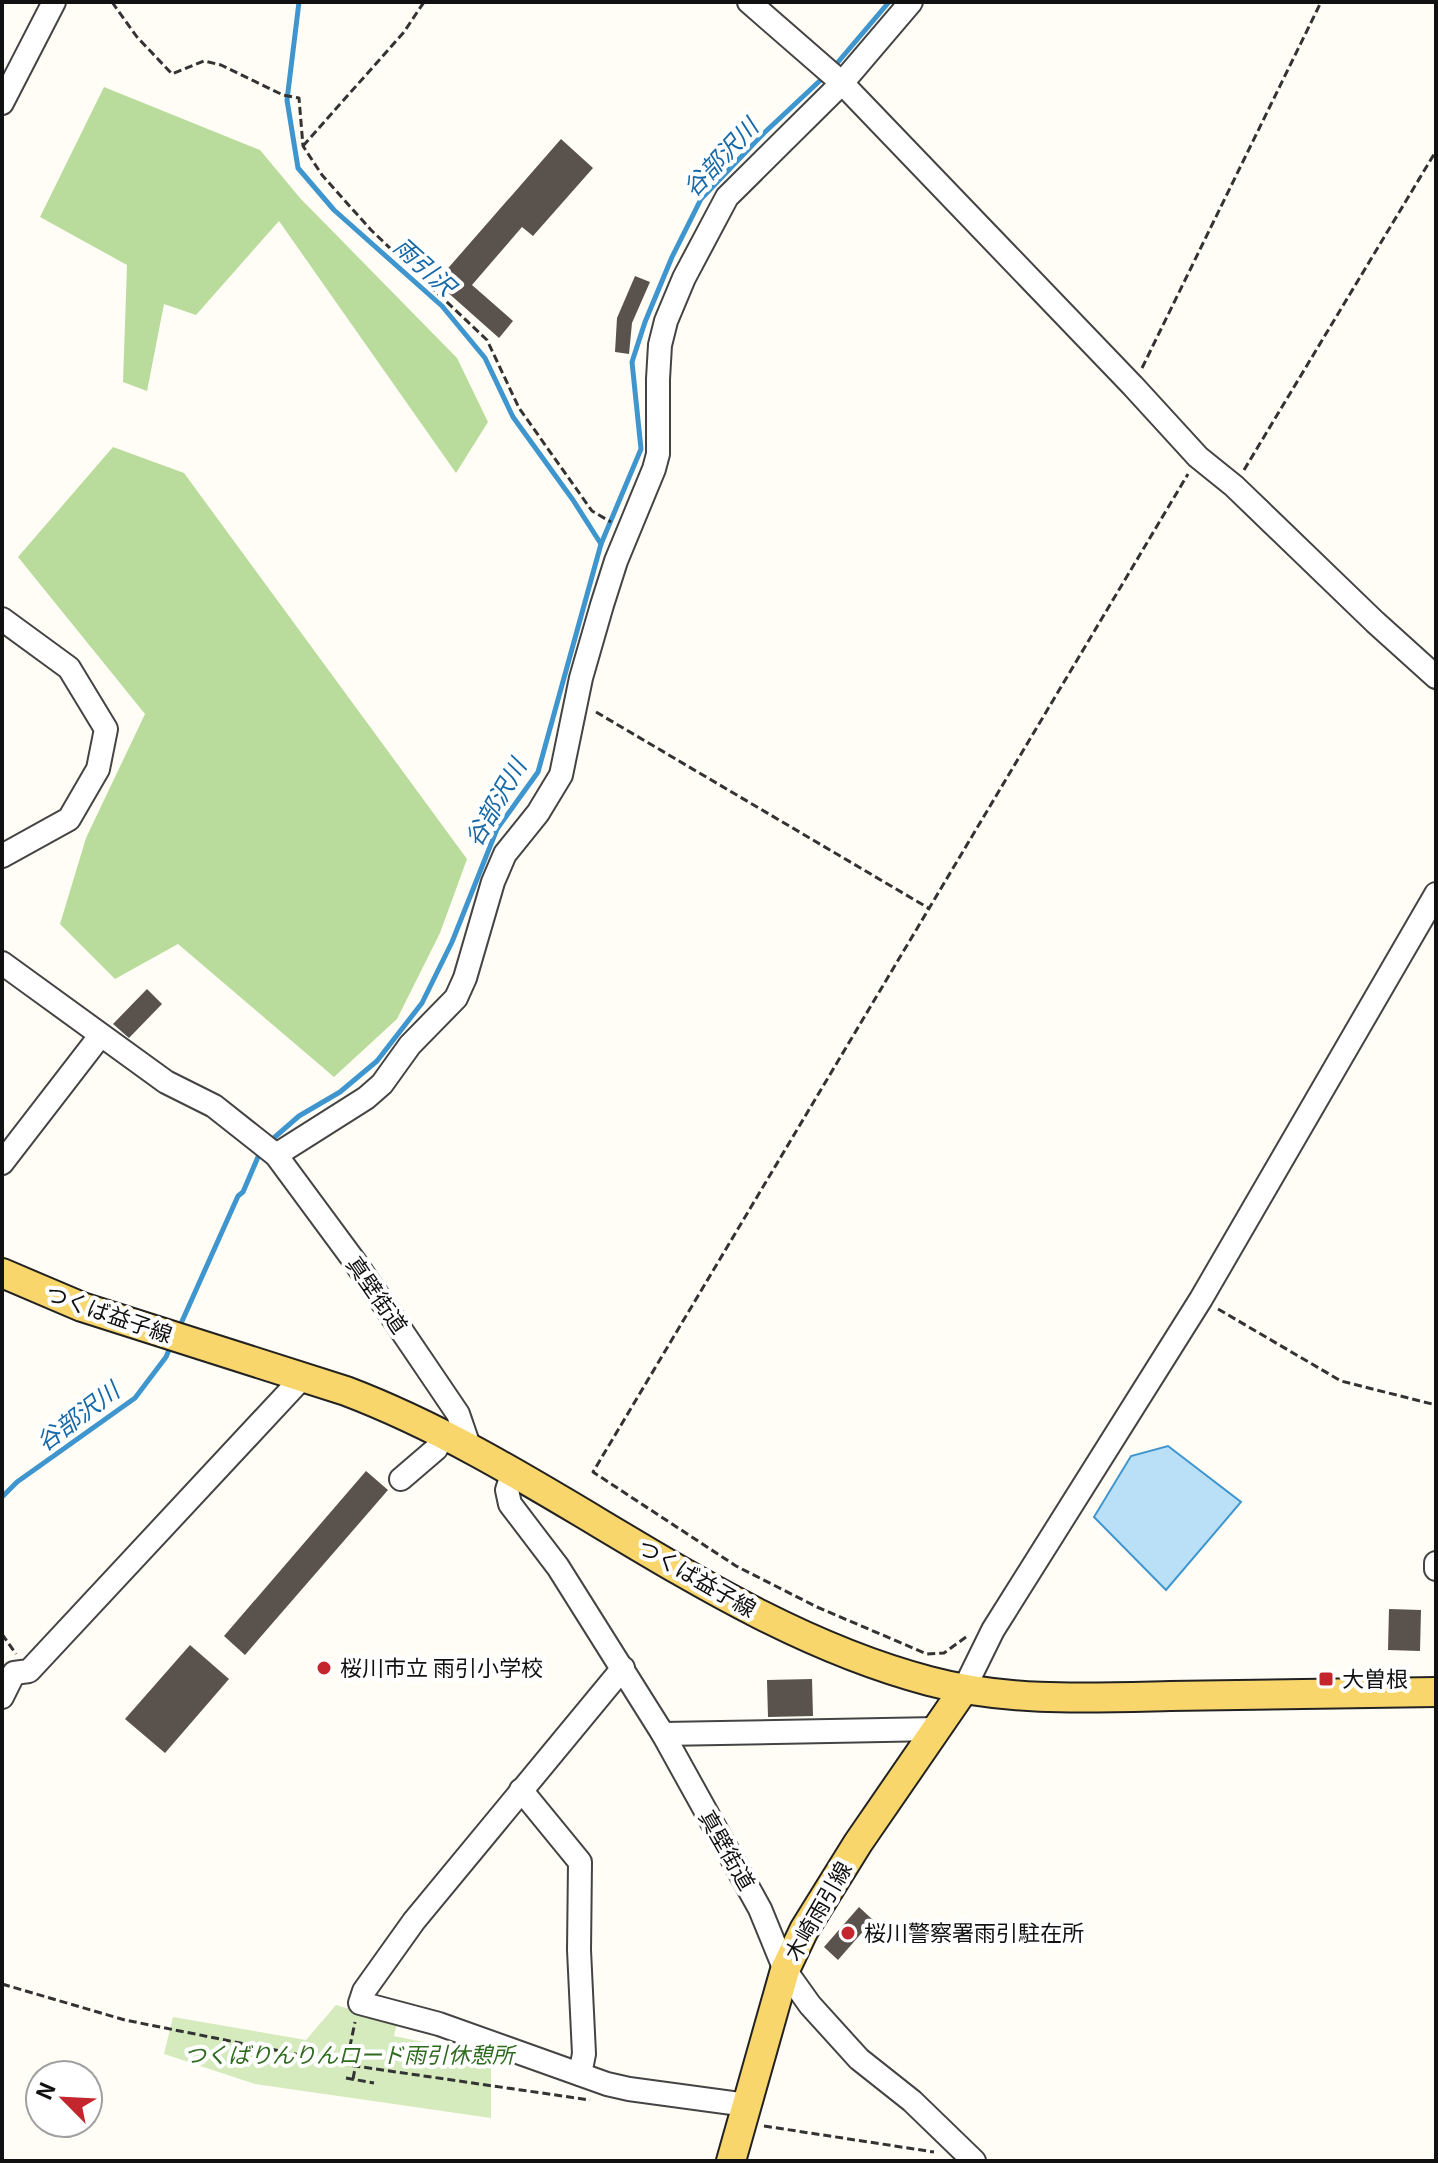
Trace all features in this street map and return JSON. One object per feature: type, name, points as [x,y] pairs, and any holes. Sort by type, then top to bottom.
[{"type":"main road","name":"つくば益子線","points":[[2,1273],[82,1307],[386,1406],[469,1446],[709,1586],[803,1636],[892,1670],[964,1689],[1074,1697],[1436,1692]]},
{"type":"main road","name":"木崎雨引線","points":[[731,2161],[752,2115],[785,1970],[826,1891],[964,1689]]},
{"type":"street","points":[[2,103],[54,2]]},
{"type":"street","points":[[749,2],[842,83],[1198,457],[1234,486],[1436,677]]},
{"type":"street","points":[[269,1148],[366,1098],[382,1084],[410,1045],[456,998],[505,854],[538,813],[561,775],[581,678],[602,605],[658,454],[660,345],[666,321],[684,278],[727,197],[842,83],[911,2]]},
{"type":"street","points":[[2,619],[69,668],[106,729],[98,769],[69,819],[2,856]]},
{"type":"street","points":[[964,1689],[993,1630],[1201,1299],[1436,894]]},
{"type":"street","name":"真壁街道","points":[[2,963],[166,1082],[214,1106],[269,1148],[355,1262],[458,1414],[469,1446]]},
{"type":"street","points":[[2,1163],[100,1036]]},
{"type":"street","points":[[2,1697],[14,1673],[29,1671],[303,1377]]},
{"type":"street","points":[[401,1479],[436,1449],[444,1434]]},
{"type":"street","points":[[513,1471],[507,1490],[510,1504],[558,1567],[623,1668],[414,1921],[364,1991],[360,2003],[439,2024],[629,2089],[752,2115]]},
{"type":"street","name":"真壁街道","points":[[623,1668],[760,1909],[785,1970],[810,2005],[859,2059],[912,2101],[974,2161]]},
{"type":"street","points":[[663,1734],[937,1729]]},
{"type":"street","points":[[521,1790],[580,1862],[579,1950],[584,2054],[580,2074]]},
{"type":"path","points":[[112,2],[137,37],[172,74],[204,61],[221,65],[283,95],[299,98],[303,146],[322,175],[371,230],[487,340],[519,408],[592,511],[627,532]]},
{"type":"path","points":[[303,146],[404,32],[424,2]]},
{"type":"path","points":[[1133,386],[1321,2]]},
{"type":"path","points":[[1234,486],[1436,151]]},
{"type":"path","points":[[993,1630],[980,1623],[957,1646],[944,1653],[927,1654],[817,1607],[736,1566],[593,1472],[1198,457]]},
{"type":"path","points":[[578,701],[930,909]]},
{"type":"path","points":[[1201,1299],[1341,1381],[1436,1405]]},
{"type":"path","points":[[2,1984],[125,2020],[355,2066],[591,2101]]},
{"type":"path","points":[[353,2079],[358,2053],[350,2046],[360,2003]]},
{"type":"path","points":[[346,2078],[374,2083]]},
{"type":"path","points":[[752,2115],[936,2152]]},
{"type":"green space","points":[[104,87],[260,150],[300,198],[457,358],[488,422],[456,473],[279,221],[196,315],[164,304],[147,391],[123,382],[127,265],[40,217]]},
{"type":"green space","points":[[113,447],[184,473],[467,859],[440,933],[397,1019],[334,1077],[178,944],[115,979],[60,924],[86,838],[145,714],[18,557]]},
{"type":"green space","name":"つくばりんりんロード雨引休憩所","points":[[336,2005],[397,2023],[394,2036],[491,2056],[491,2118],[255,2084],[164,2054],[173,2017],[306,2040]]},
{"type":"water","points":[[1168,1446],[1241,1502],[1166,1590],[1094,1517],[1131,1456]]},
{"type":"building","points":[[561,139],[593,168],[533,236],[522,227],[472,285],[513,321],[499,338],[436,282]]},
{"type":"building","points":[[635,276],[650,282],[632,323],[629,354],[615,352],[617,318]]},
{"type":"building","points":[[147,989],[162,1004],[129,1038],[113,1024]]},
{"type":"building","points":[[366,1471],[388,1490],[245,1655],[224,1636]]},
{"type":"building","points":[[1389,1609],[1421,1610],[1420,1651],[1388,1650]]},
{"type":"building","points":[[190,1645],[229,1679],[165,1753],[125,1719]]},
{"type":"building","points":[[812,1679],[813,1716],[768,1717],[767,1680]]},
{"type":"building","name":"桜川警察署雨引駐在所","points":[[859,1907],[873,1920],[838,1960],[824,1947]]},
{"type":"waterway","name":"雨引沢","points":[[299,2],[287,100],[298,168],[334,210],[442,306],[485,358],[513,417],[601,544]]},
{"type":"waterway","name":"谷部沢川","points":[[833,68],[889,2]]},
{"type":"waterway","name":"谷部沢川","points":[[268,1143],[299,1116],[340,1092],[377,1061],[422,1003],[452,942],[497,829],[538,772],[601,544],[641,449],[632,362],[672,257],[701,199],[764,133],[826,75]]},
{"type":"waterway","name":"谷部沢川","points":[[179,1328],[261,1150]]},
{"type":"waterway","name":"谷部沢川","points":[[2,1497],[17,1482],[135,1398],[166,1357],[171,1345]]},
{"type":"place","name":"桜川市立 雨引小学校","points":[[324,1668]]},
{"type":"place","name":"大曽根","points":[[1326,1679]]},
{"type":"place","name":"桜川警察署雨引駐在所","points":[[848,1933]]}]
